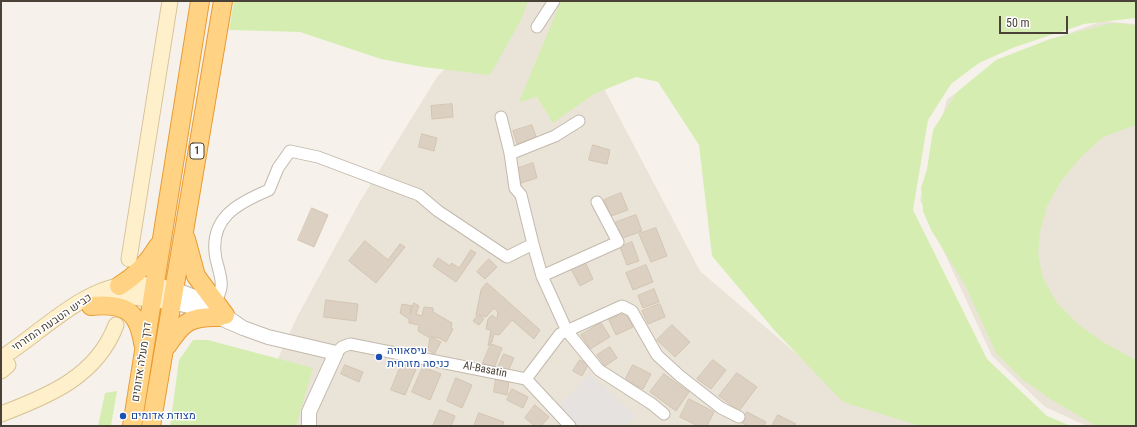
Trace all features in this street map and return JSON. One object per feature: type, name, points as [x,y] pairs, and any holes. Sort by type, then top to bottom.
[{"type":"highway","name":"1","points":[[150,294],[163,238],[200,1]]},
{"type":"highway","name":"1","points":[[173,295],[223,1]]},
{"type":"highway","points":[[163,351],[178,329],[188,321],[213,312],[196,276],[184,231]]},
{"type":"highway","points":[[119,286],[145,266],[163,238]]},
{"type":"highway","name":"דרך מעלה אדומים","points":[[132,426],[144,348],[150,294]]},
{"type":"highway","name":"דרך מעלה אדומים","points":[[150,426],[173,295]]},
{"type":"highway","points":[[91,306],[122,307],[133,315],[140,328],[144,348]]},
{"type":"main road","points":[[129,259],[170,1]]},
{"type":"main road","name":"כביש הטבעת המזרחי","points":[[3,366],[83,301],[93,295],[119,286],[131,284],[150,294]]},
{"type":"main road","name":"כביש הטבעת המזרחי","points":[[3,366],[91,306],[104,300],[125,296],[150,294],[173,295]]},
{"type":"main road","points":[[1,414],[44,397],[75,378],[91,365],[100,354],[111,337],[116,325]]},
{"type":"street","points":[[537,27],[554,1]]},
{"type":"street","points":[[501,117],[510,154],[515,188],[521,195],[542,276],[567,331],[599,370],[652,404],[664,414]]},
{"type":"street","points":[[510,154],[555,136],[579,121]]},
{"type":"street","points":[[213,312],[221,289],[222,281],[215,250],[216,236],[222,222],[232,208],[269,190],[278,168],[290,151],[318,157],[419,195],[438,212],[507,257],[533,244]]},
{"type":"street","points":[[542,276],[618,242],[597,202]]},
{"type":"street","points":[[173,295],[213,312],[243,328],[268,337],[336,353],[309,412],[309,426]]},
{"type":"street","points":[[570,426],[526,379],[560,334],[622,306],[632,310],[657,355],[686,381],[722,408],[739,417]]},
{"type":"street","name":"Al-Basatin","points":[[336,353],[342,347],[350,344],[526,379]]},
{"type":"shaded area","points":[[510,1],[558,1],[700,271],[846,396],[937,426],[247,426],[297,317],[359,203],[437,77]]},
{"type":"shaded area","points":[[1102,21],[1136,24],[1136,426],[1087,426],[1045,407],[992,356],[920,200],[947,99],[1019,52]]},
{"type":"shaded area","points":[[590,374],[635,416],[626,426],[580,426],[559,406]]},
{"type":"green space","points":[[234,1],[528,1],[522,18],[490,75],[423,67],[381,59],[300,32],[229,30]]},
{"type":"green space","points":[[561,1],[1136,1],[1136,18],[1084,24],[1015,47],[979,63],[951,84],[928,120],[913,210],[987,359],[1047,416],[1071,426],[920,426],[843,402],[775,331],[712,256],[699,145],[658,82],[636,77],[594,94],[553,123],[537,97],[519,102]]},
{"type":"green space","points":[[1112,23],[1136,25],[1136,125],[1103,137],[1081,157],[1061,181],[1047,206],[1040,232],[1038,254],[1043,278],[1057,303],[1079,325],[1103,342],[1136,360],[1136,426],[1096,426],[1052,400],[1023,380],[996,353],[965,285],[931,230],[923,211],[921,188],[927,169],[933,130],[957,92],[996,60],[1050,39]]},
{"type":"green space","points":[[193,340],[208,340],[313,368],[296,426],[170,426],[179,360]]},
{"type":"green space","points":[[117,391],[111,426],[98,426],[105,393]]},
{"type":"building","points":[[452,104],[453,117],[432,119],[431,106]]},
{"type":"building","points":[[532,125],[536,137],[517,144],[513,131]]},
{"type":"building","points":[[422,134],[437,138],[434,151],[419,147]]},
{"type":"building","points":[[593,145],[610,150],[607,164],[589,160]]},
{"type":"building","points":[[533,163],[537,178],[521,183],[516,169]]},
{"type":"building","points":[[621,193],[628,210],[611,216],[604,200]]},
{"type":"building","points":[[312,208],[328,215],[314,247],[298,240]]},
{"type":"building","points":[[636,215],[642,231],[620,239],[614,223]]},
{"type":"building","points":[[656,228],[667,256],[651,262],[639,234]]},
{"type":"building","points":[[365,241],[388,260],[400,244],[405,247],[376,283],[349,261]]},
{"type":"building","points":[[632,242],[639,261],[627,265],[620,247]]},
{"type":"building","points":[[471,250],[476,253],[456,282],[433,266],[438,258],[450,266],[452,263],[459,268]]},
{"type":"building","points":[[489,259],[497,267],[485,279],[477,272]]},
{"type":"building","points":[[585,262],[593,279],[580,286],[571,269]]},
{"type":"building","points":[[646,265],[653,282],[633,290],[626,273]]},
{"type":"building","points":[[487,283],[540,330],[534,339],[512,320],[499,335],[494,334],[492,342],[488,346],[491,330],[486,329],[488,319],[492,315],[497,319],[498,312],[494,308],[486,317],[479,315],[484,319],[479,325],[473,321],[477,316],[481,290]]},
{"type":"building","points":[[654,289],[659,302],[643,308],[638,296]]},
{"type":"building","points":[[326,300],[358,304],[356,321],[324,317]]},
{"type":"building","points":[[414,303],[419,306],[416,314],[422,316],[424,307],[433,308],[433,312],[452,323],[451,328],[453,329],[446,342],[439,338],[431,337],[441,342],[432,358],[432,352],[428,350],[430,338],[418,331],[419,325],[409,323],[409,319],[400,313],[402,304],[412,306],[410,314]]},
{"type":"building","points":[[660,304],[665,317],[648,324],[642,311]]},
{"type":"building","points":[[626,313],[633,327],[616,335],[609,320]]},
{"type":"building","points":[[601,323],[610,337],[590,349],[581,335]]},
{"type":"building","points":[[672,325],[690,342],[675,357],[657,340]]},
{"type":"building","points":[[491,344],[502,348],[494,368],[483,363]]},
{"type":"building","points":[[610,347],[617,358],[605,366],[597,355]]},
{"type":"building","points":[[504,354],[514,358],[508,371],[498,367]]},
{"type":"building","points":[[580,360],[588,365],[582,376],[573,371]]},
{"type":"building","points":[[713,360],[726,370],[711,389],[697,379]]},
{"type":"building","points":[[402,363],[416,369],[405,395],[391,390]]},
{"type":"building","points":[[345,365],[363,372],[359,382],[341,374]]},
{"type":"building","points":[[633,365],[651,374],[643,389],[625,380]]},
{"type":"building","points":[[423,367],[441,374],[430,400],[412,392]]},
{"type":"building","points":[[737,373],[757,387],[739,411],[719,396]]},
{"type":"building","points":[[664,374],[689,392],[676,411],[650,392]]},
{"type":"building","points":[[456,378],[472,385],[462,408],[447,401]]},
{"type":"building","points":[[496,379],[509,381],[507,395],[494,392]]},
{"type":"building","points":[[512,389],[528,397],[523,408],[507,400]]},
{"type":"building","points":[[689,399],[714,412],[707,426],[698,426],[680,417]]},
{"type":"building","points":[[535,405],[549,417],[541,426],[535,426],[525,418]]},
{"type":"building","points":[[440,410],[455,416],[451,426],[433,426]]},
{"type":"building","points":[[747,412],[766,422],[764,426],[747,426],[741,422]]},
{"type":"building","points":[[479,413],[504,422],[502,426],[474,426]]},
{"type":"building","points":[[778,415],[796,424],[794,426],[772,426]]},
{"type":"place","name":"עיסאוויה כניסה מזרחית","points":[[379,357]]},
{"type":"place","name":"מצודת אדומים","points":[[123,416]]}]
